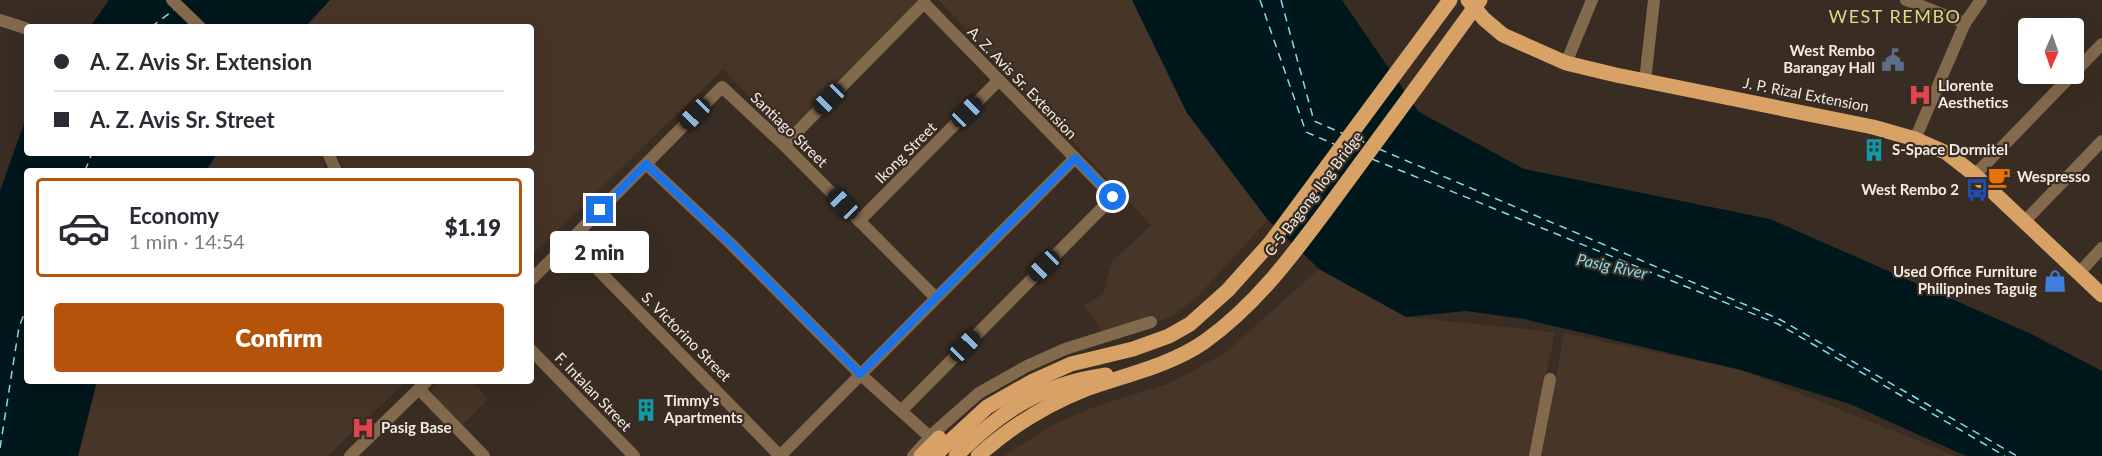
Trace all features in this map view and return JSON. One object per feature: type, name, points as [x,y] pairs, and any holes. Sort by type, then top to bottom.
[{"type":"main road","name":"C-5 Bagong Ilog Bridge","points":[[1132,349],[1169,336],[1190,324],[1228,290],[1271,242],[1450,0]]},
{"type":"main road","name":"J. P. Rizal Extension","points":[[1468,0],[1484,19],[1503,35],[1566,63],[1873,126],[1915,139],[1947,153],[1975,175],[2102,295]]},
{"type":"main road","name":"C-5 Bagong Ilog Bridge","points":[[1142,370],[1178,357],[1203,342],[1241,313],[1293,256],[1480,0]]},
{"type":"main road","points":[[921,456],[983,400],[1029,373],[1066,357],[1132,349]]},
{"type":"main road","points":[[934,456],[987,407],[1024,386],[1071,364],[1132,349]]},
{"type":"main road","points":[[956,456],[994,420],[1038,393],[1082,379],[1142,370]]},
{"type":"main road","points":[[978,456],[1002,434],[1046,407],[1085,390],[1142,370]]},
{"type":"street","points":[[172,0],[197,24]]},
{"type":"street","points":[[1566,63],[1592,0]]},
{"type":"street","points":[[1645,81],[1654,0]]},
{"type":"street","points":[[1906,0],[1965,23]]},
{"type":"street","points":[[1915,139],[1965,23],[1981,0]]},
{"type":"street","name":"A. Z. Avis Sr. Extension","points":[[784,145],[924,3],[1113,197],[901,411]]},
{"type":"street","points":[[0,20],[24,28]]},
{"type":"street","points":[[1975,175],[2102,44]]},
{"type":"street","name":"Ikong Street","points":[[859,221],[999,80]]},
{"type":"street","name":"Santiago Street","points":[[646,164],[722,87],[784,145],[935,297]]},
{"type":"street","points":[[2024,222],[2102,141]]},
{"type":"street","points":[[780,456],[1075,158]]},
{"type":"street","points":[[534,277],[646,164],[730,243],[860,374],[930,437]]},
{"type":"street","name":"S. Victorino Street","points":[[570,241],[780,456]]},
{"type":"street","points":[[2079,273],[2102,248]]},
{"type":"street","points":[[913,456],[930,437],[979,393],[1027,366],[1065,349],[1151,322]]},
{"type":"street","name":"F. Intalan Street","points":[[534,353],[634,456]]},
{"type":"street","points":[[1535,456],[1550,379]]},
{"type":"street","points":[[350,456],[423,385],[484,456]]},
{"type":"shaded area","points":[[330,0],[920,0],[785,134],[723,69],[534,253],[534,168],[344,168],[338,156],[534,156],[534,24],[308,24]]},
{"type":"shaded area","points":[[939,0],[1132,0],[1187,113],[1268,220],[1196,298],[1170,317],[1108,340],[1084,306],[1103,294],[1112,262],[1151,225]]},
{"type":"shaded area","points":[[215,156],[321,156],[325,168],[208,168]]},
{"type":"shaded area","points":[[1319,269],[1406,317],[1555,332],[1529,456],[1003,456],[1058,422],[1099,405],[1168,384],[1225,353]]},
{"type":"shaded area","points":[[1564,333],[1741,370],[1956,456],[1542,456]]},
{"type":"shaded area","points":[[96,384],[403,384],[328,456],[78,456]]},
{"type":"shaded area","points":[[437,384],[474,384],[488,399],[461,426],[431,391]]},
{"type":"water","points":[[109,0],[330,0],[308,24],[92,24]]},
{"type":"water","name":"Pasig River","points":[[1132,0],[1342,0],[1419,112],[1524,169],[1770,219],[2029,333],[2102,371],[2102,456],[1966,456],[1850,404],[1741,370],[1524,319],[1466,311],[1406,317],[1319,269],[1268,220],[1187,113]]},
{"type":"water","points":[[24,123],[24,156],[215,156],[208,168],[24,168],[24,384],[96,384],[78,456],[0,456],[0,191]]},
{"type":"ferry route","points":[[1260,0],[1306,132],[1334,144]]},
{"type":"ferry route","points":[[1281,0],[1314,121],[1344,134]]},
{"type":"ferry route","points":[[155,24],[174,10]]},
{"type":"ferry route","points":[[1357,139],[1366,143]]},
{"type":"ferry route","points":[[1347,149],[1359,154]]},
{"type":"ferry route","points":[[1379,149],[1779,319],[2017,456]]},
{"type":"ferry route","points":[[86,168],[91,156]]},
{"type":"ferry route","points":[[1372,159],[1778,324],[2005,456]]},
{"type":"ferry route","points":[[0,448],[19,327],[24,314]]},
{"type":"place","name":"West Rembo Barangay Hall","points":[[1893,60]]},
{"type":"place","name":"Llorente Aesthetics","points":[[1920,95]]},
{"type":"place","name":"S-Space Dormitel","points":[[1874,150]]},
{"type":"place","name":"Wespresso","points":[[1999,177]]},
{"type":"place","name":"West Rembo 2","points":[[1977,190]]},
{"type":"place","name":"Used Office Furniture Philippines Taguig","points":[[2055,281]]},
{"type":"place","name":"Timmy's Apartments","points":[[646,410]]},
{"type":"place","name":"Pasig Base","points":[[363,428]]},
{"type":"district","name":"WEST REMBO","points":[[1895,17]]},
{"type":"route","points":[[600,210],[646,164],[730,243],[860,374],[1075,158],[1113,197]]}]
